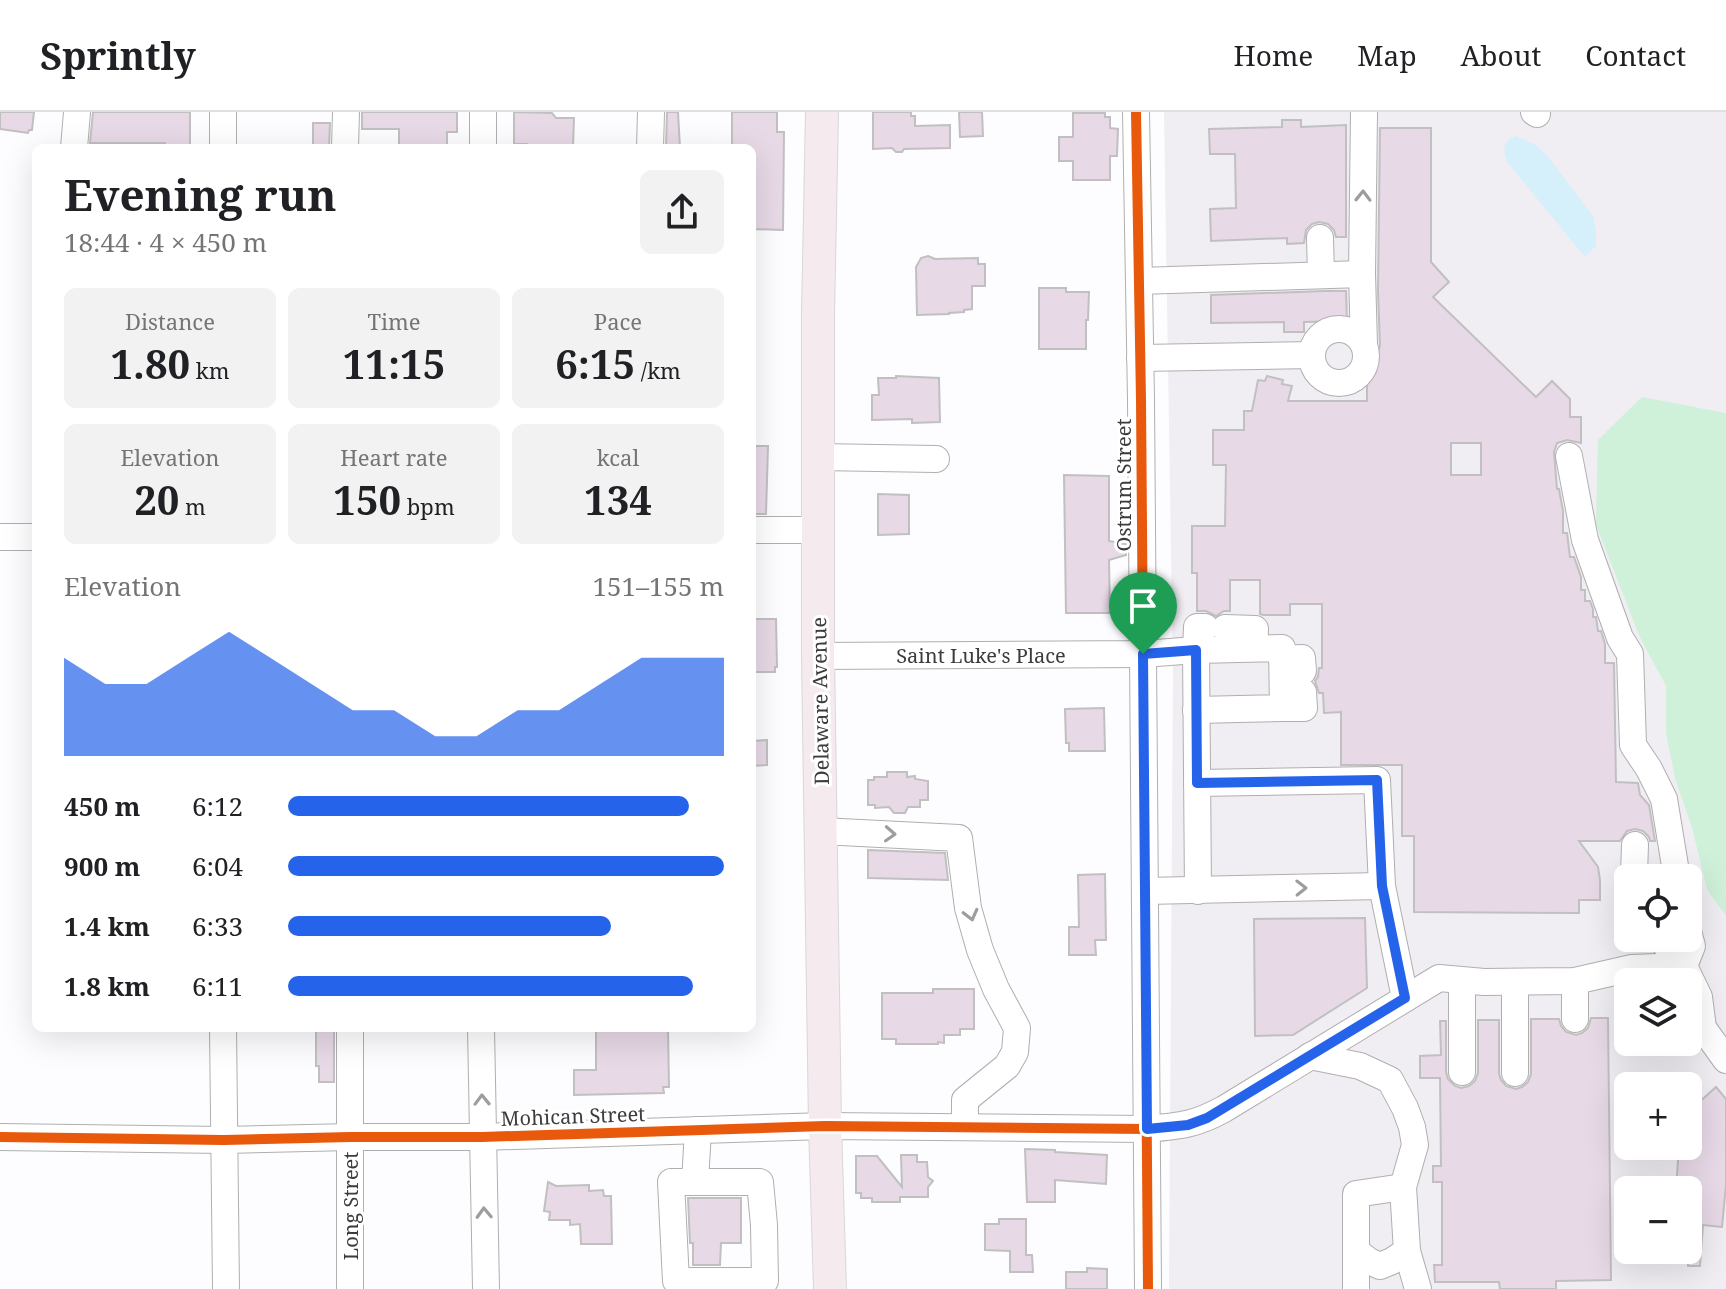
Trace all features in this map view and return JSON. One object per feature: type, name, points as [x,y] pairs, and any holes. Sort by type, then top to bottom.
[{"type":"main road","name":"Delaware Avenue","points":[[822,112],[818,315],[818,656],[830,1289]]},
{"type":"street","points":[[74,144],[77,112]]},
{"type":"street","points":[[223,112],[223,144]]},
{"type":"street","points":[[345,144],[346,112]]},
{"type":"street","points":[[483,112],[483,144]]},
{"type":"street","points":[[650,144],[651,112]]},
{"type":"street","name":"Ostrum Street","points":[[1136,112],[1148,1289]]},
{"type":"street","points":[[1364,112],[1362,274],[1365,363],[1355,377],[1347,381],[1330,381],[1317,371],[1312,355],[1314,346],[1318,338],[1334,329],[1352,332],[1364,345]]},
{"type":"street","points":[[1320,238],[1321,275]]},
{"type":"street","points":[[1139,281],[1362,274]]},
{"type":"street","points":[[1140,358],[1312,355]]},
{"type":"street","points":[[1569,456],[1585,540],[1615,623],[1630,654],[1633,745],[1664,799],[1675,864]]},
{"type":"street","points":[[818,457],[936,459]]},
{"type":"street","points":[[756,530],[818,530]]},
{"type":"street","points":[[0,537],[32,537]]},
{"type":"street","points":[[1196,710],[1293,683],[1282,648],[1254,648],[1255,629],[1209,635],[1196,710],[1197,783],[1210,890]]},
{"type":"street","name":"Saint Luke's Place","points":[[818,656],[1143,654],[1209,635],[1254,648]]},
{"type":"street","points":[[1197,783],[1377,780],[1382,886],[1405,998]]},
{"type":"street","points":[[821,831],[959,838],[968,908],[980,950],[1017,1028],[1015,1052],[1007,1066],[965,1100],[965,1126]]},
{"type":"street","points":[[1634,864],[1635,845]]},
{"type":"street","points":[[1145,891],[1382,886]]},
{"type":"street","points":[[1671,952],[1684,966],[1699,997],[1703,1028],[1726,1060]]},
{"type":"street","points":[[1684,966],[1690,952]]},
{"type":"street","name":"Mohican Street","points":[[0,1137],[224,1140],[482,1137],[825,1126],[1147,1129],[1188,1125],[1207,1118],[1439,978],[1462,981],[1575,981],[1632,968],[1684,966]]},
{"type":"street","points":[[1462,981],[1462,1072]]},
{"type":"street","points":[[1575,981],[1575,1019]]},
{"type":"street","points":[[1515,982],[1515,1073]]},
{"type":"street","points":[[223,1032],[226,1289]]},
{"type":"street","name":"Long Street","points":[[350,1032],[350,1289]]},
{"type":"street","points":[[481,1032],[486,1289]]},
{"type":"street","points":[[1310,1056],[1360,1066],[1390,1080],[1405,1108],[1415,1145],[1403,1187],[1407,1251],[1418,1289]]},
{"type":"street","points":[[695,1182],[698,1130]]},
{"type":"street","points":[[671,1182],[695,1182],[760,1182],[765,1281],[676,1281],[671,1182]]},
{"type":"street","points":[[1356,1289],[1356,1194],[1403,1187]]},
{"type":"street","points":[[1356,1251],[1380,1266],[1407,1251]]},
{"type":"shaded area","points":[[1164,112],[1726,112],[1726,413],[1642,398],[1596,525],[1640,638],[1666,686],[1666,734],[1675,779],[1701,864],[1614,864],[1614,952],[1702,952],[1702,869],[1707,890],[1726,916],[1726,1289],[1169,1289],[1173,675]]},
{"type":"green space","points":[[1642,397],[1726,413],[1726,916],[1707,890],[1692,828],[1675,779],[1666,734],[1666,686],[1640,638],[1596,525],[1598,440]]},
{"type":"water","points":[[1516,136],[1534,144],[1546,154],[1593,216],[1596,246],[1585,257],[1508,163],[1504,147]]},
{"type":"building","points":[[0,112],[34,112],[32,130],[28,133],[0,129]]},
{"type":"building","points":[[93,112],[190,112],[190,144],[90,143]]},
{"type":"building","points":[[362,112],[457,112],[457,132],[447,132],[447,144],[399,144],[399,129],[362,129]]},
{"type":"building","points":[[514,112],[552,113],[556,118],[574,118],[573,144],[514,144]]},
{"type":"building","points":[[667,112],[678,112],[680,144],[666,144]]},
{"type":"building","points":[[732,112],[777,112],[777,132],[784,132],[783,230],[756,229],[756,144],[732,144]]},
{"type":"building","points":[[873,112],[911,112],[911,116],[915,116],[915,126],[950,125],[950,148],[904,149],[902,152],[892,148],[873,149]]},
{"type":"building","points":[[959,112],[982,112],[983,136],[960,137]]},
{"type":"building","points":[[1073,113],[1105,113],[1105,117],[1110,117],[1110,128],[1118,129],[1117,156],[1110,156],[1110,180],[1073,180],[1073,161],[1059,161],[1059,137],[1073,137]]},
{"type":"building","points":[[1282,120],[1301,120],[1301,127],[1346,125],[1346,237],[1336,237],[1328,224],[1319,222],[1306,230],[1304,243],[1287,244],[1287,238],[1211,241],[1210,209],[1236,208],[1235,154],[1210,154],[1209,129],[1282,127]]},
{"type":"building","points":[[313,123],[330,123],[329,144],[313,144]]},
{"type":"building","points":[[1380,128],[1431,128],[1431,262],[1449,282],[1433,297],[1536,397],[1552,381],[1570,399],[1570,417],[1581,417],[1581,443],[1567,440],[1557,443],[1554,452],[1557,489],[1563,511],[1563,533],[1567,533],[1570,557],[1574,557],[1581,577],[1585,601],[1590,601],[1598,631],[1601,631],[1605,663],[1614,663],[1616,782],[1638,783],[1640,795],[1649,805],[1655,841],[1650,841],[1643,831],[1635,829],[1627,831],[1620,841],[1579,841],[1598,867],[1600,900],[1579,900],[1579,913],[1414,912],[1414,836],[1402,836],[1402,765],[1341,765],[1341,712],[1324,713],[1323,693],[1319,693],[1315,681],[1319,668],[1322,668],[1322,604],[1290,604],[1290,615],[1263,615],[1260,614],[1260,580],[1230,580],[1230,611],[1216,616],[1197,611],[1197,573],[1192,573],[1192,526],[1225,526],[1226,465],[1213,465],[1213,430],[1244,430],[1244,411],[1252,411],[1258,380],[1265,381],[1267,376],[1292,386],[1288,401],[1367,401],[1367,360],[1378,353],[1380,345]],"holes":[[[1451,443],[1481,443],[1481,475],[1451,475]]]},
{"type":"building","points":[[928,256],[935,259],[978,258],[978,264],[985,264],[985,286],[972,286],[972,309],[949,314],[917,315],[916,267],[921,258]]},
{"type":"building","points":[[1039,288],[1089,292],[1086,349],[1039,349]]},
{"type":"building","points":[[1346,291],[1347,321],[1304,322],[1304,332],[1284,332],[1284,322],[1211,323],[1211,295]]},
{"type":"building","points":[[878,378],[939,378],[940,422],[872,420],[872,395],[879,395]]},
{"type":"building","points":[[756,446],[768,446],[766,514],[756,514]]},
{"type":"building","points":[[1064,475],[1109,476],[1109,541],[1126,544],[1126,555],[1109,560],[1110,613],[1066,613]]},
{"type":"building","points":[[878,494],[909,495],[909,534],[878,535]]},
{"type":"building","points":[[756,619],[776,619],[775,672],[756,672]]},
{"type":"building","points":[[1104,708],[1105,751],[1069,751],[1065,709]]},
{"type":"building","points":[[767,740],[767,765],[756,766],[756,741]]},
{"type":"building","points":[[887,772],[907,772],[907,777],[915,776],[915,779],[928,781],[928,800],[920,800],[920,807],[908,807],[905,813],[894,813],[889,807],[868,805],[868,780],[887,777]]},
{"type":"building","points":[[868,850],[945,853],[948,880],[868,878]]},
{"type":"building","points":[[1105,874],[1106,940],[1095,940],[1096,955],[1069,955],[1069,927],[1079,927],[1078,875]]},
{"type":"building","points":[[1365,918],[1367,988],[1293,1035],[1255,1036],[1254,919]]},
{"type":"building","points":[[933,989],[974,989],[974,1029],[960,1029],[960,1035],[944,1035],[944,1043],[938,1044],[896,1044],[896,1039],[882,1039],[882,993],[933,993]]},
{"type":"building","points":[[1591,1018],[1608,1018],[1611,1280],[1556,1281],[1556,1289],[1500,1289],[1499,1282],[1435,1282],[1434,1265],[1442,1265],[1442,1182],[1433,1182],[1433,1166],[1441,1166],[1440,1078],[1420,1078],[1420,1056],[1441,1055],[1440,1021],[1446,1021],[1448,1079],[1461,1088],[1475,1081],[1478,1073],[1478,1020],[1499,1020],[1499,1074],[1506,1086],[1516,1089],[1528,1082],[1531,1074],[1531,1019],[1559,1019],[1566,1032],[1576,1035],[1588,1028]]},
{"type":"building","points":[[316,1032],[334,1032],[334,1082],[319,1082],[319,1066],[316,1066]]},
{"type":"building","points":[[596,1032],[668,1032],[669,1087],[663,1087],[664,1093],[574,1095],[574,1070],[596,1070]]},
{"type":"building","points":[[1716,1087],[1726,1099],[1726,1185],[1722,1227],[1703,1225],[1702,1239],[1702,1176],[1677,1176],[1678,1160],[1702,1160],[1702,1100]]},
{"type":"building","points":[[1025,1149],[1107,1155],[1106,1184],[1055,1180],[1055,1202],[1027,1202]]},
{"type":"building","points":[[901,1155],[917,1155],[917,1162],[927,1162],[928,1177],[933,1181],[928,1187],[928,1197],[900,1197],[900,1202],[872,1202],[872,1198],[861,1198],[861,1193],[856,1193],[856,1156],[877,1156],[902,1187]]},
{"type":"building","points":[[548,1182],[556,1186],[589,1185],[589,1191],[603,1190],[604,1196],[611,1196],[612,1244],[581,1244],[580,1224],[570,1225],[570,1220],[549,1220],[550,1212],[544,1211]]},
{"type":"building","points":[[688,1198],[741,1198],[741,1243],[721,1243],[720,1265],[693,1265]]},
{"type":"building","points":[[999,1219],[1026,1219],[1026,1255],[1032,1255],[1033,1272],[1010,1272],[1010,1251],[985,1250],[985,1224],[999,1224]]},
{"type":"building","points":[[1087,1268],[1107,1269],[1107,1289],[1066,1289],[1066,1272],[1087,1272]]},
{"type":"cycle path","points":[[1136,112],[1148,1289]]},
{"type":"cycle path","points":[[0,1137],[224,1140],[482,1137],[825,1126],[1147,1129]]},
{"type":"route","points":[[1196,650],[1197,783],[1377,780],[1382,886],[1405,998],[1207,1118],[1188,1125],[1147,1129],[1147,1048],[1143,654],[1196,650]]}]
